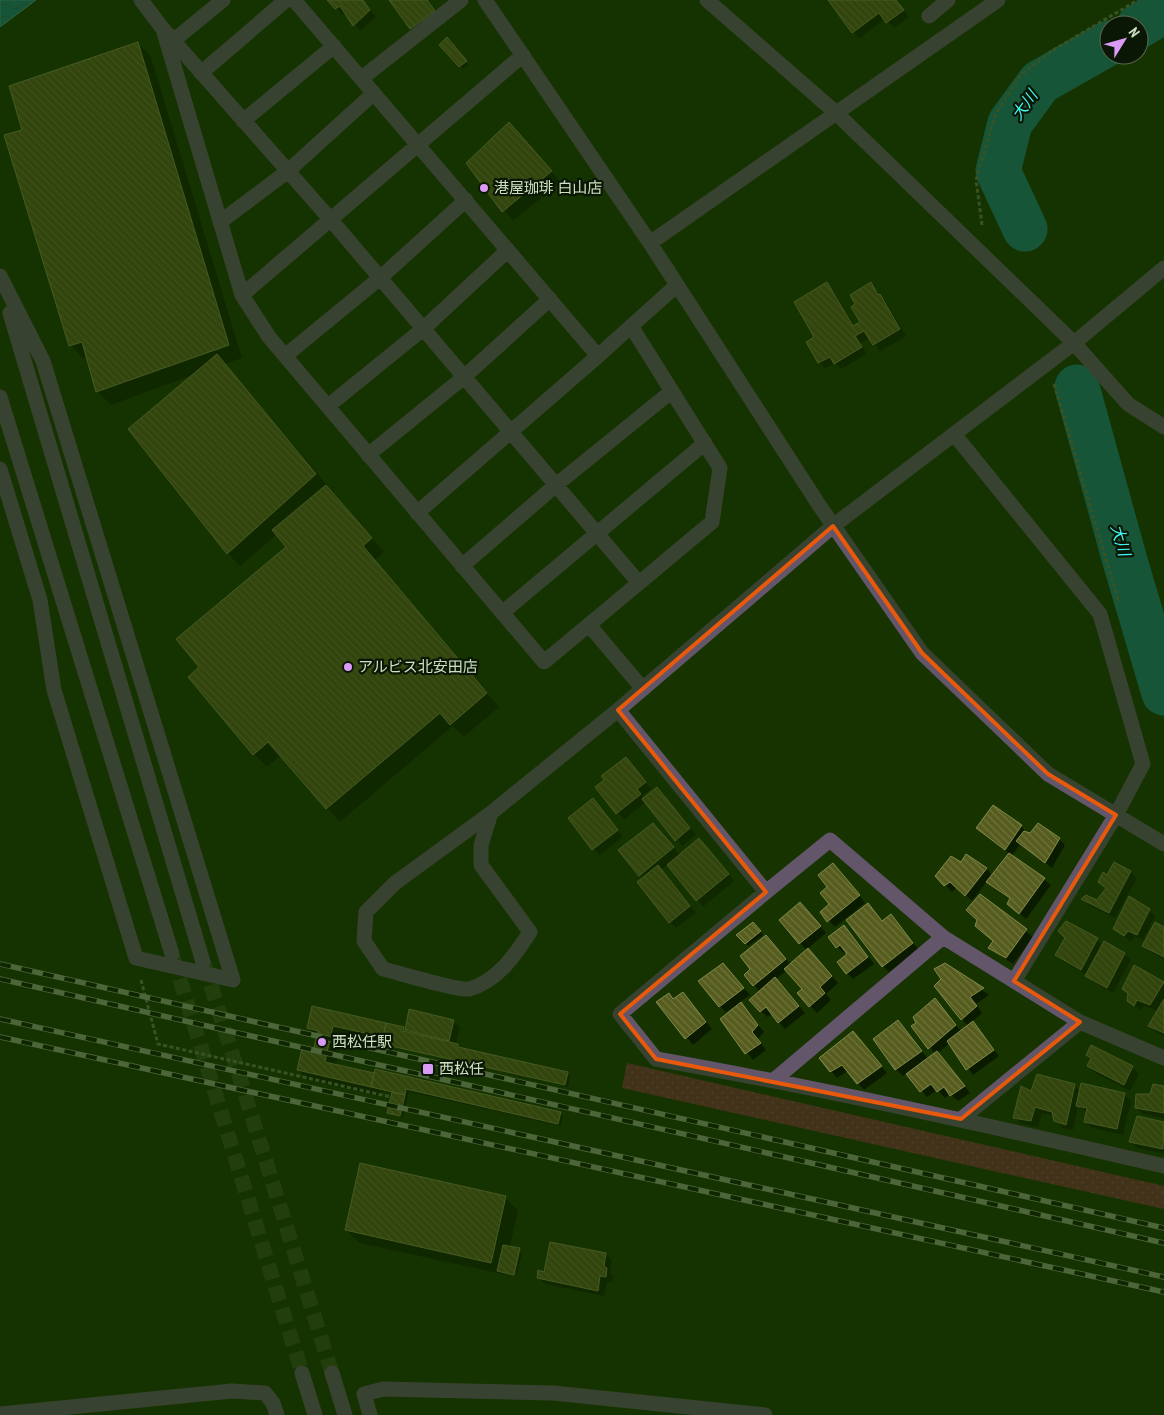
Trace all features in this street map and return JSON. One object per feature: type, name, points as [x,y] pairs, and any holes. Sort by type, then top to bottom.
[{"type":"street","points":[[141,0],[173,41],[331,220],[638,583]]},
{"type":"street","points":[[173,41],[223,0]]},
{"type":"street","points":[[201,73],[286,0]]},
{"type":"street","points":[[294,0],[419,144],[598,356]]},
{"type":"street","points":[[362,78],[461,0]]},
{"type":"street","points":[[485,0],[524,54],[650,243],[833,526],[922,653],[1048,774],[1164,844]]},
{"type":"street","points":[[707,0],[835,112],[1074,343],[1128,404],[1164,427]]},
{"type":"street","points":[[930,16],[948,0]]},
{"type":"street","points":[[650,243],[998,0]]},
{"type":"street","points":[[163,29],[242,295],[269,337],[544,662],[712,522],[720,468],[631,326]]},
{"type":"street","points":[[244,121],[334,46]]},
{"type":"street","points":[[242,295],[524,54]]},
{"type":"street","points":[[220,222],[288,171],[374,93]]},
{"type":"street","points":[[285,356],[380,278],[466,200]]},
{"type":"street","points":[[328,406],[423,329],[508,250]]},
{"type":"street","points":[[491,813],[481,845],[481,865],[530,932],[512,961],[491,978],[468,990],[382,969],[364,941],[366,912],[395,883],[491,813],[618,710],[833,526],[1074,343],[1164,268]]},
{"type":"street","points":[[0,277],[42,361],[233,980],[136,958],[54,690],[40,600],[0,469]]},
{"type":"street","points":[[0,277],[203,962]]},
{"type":"street","points":[[417,513],[511,433],[677,285]]},
{"type":"street","points":[[368,455],[464,377],[550,299]]},
{"type":"street","points":[[462,566],[556,485],[672,390]]},
{"type":"street","points":[[0,397],[172,954]]},
{"type":"street","points":[[954,434],[1100,614],[1143,764],[1116,815],[1014,980]]},
{"type":"street","points":[[502,613],[598,535],[705,443]]},
{"type":"street","points":[[589,625],[642,689]]},
{"type":"street","points":[[618,710],[766,892]]},
{"type":"street","points":[[1164,1058],[1080,1022],[943,937],[830,840],[620,1014],[656,1060],[774,1080],[961,1119],[1164,1166]]},
{"type":"street","points":[[774,1080],[943,937]]},
{"type":"street","points":[[961,1119],[1080,1022]]},
{"type":"street","points":[[302,1373],[315,1415]]},
{"type":"street","points":[[332,1373],[345,1415]]},
{"type":"street","points":[[370,1415],[364,1394],[383,1389],[553,1393],[765,1415]]},
{"type":"street","points":[[0,1414],[232,1391],[265,1394],[273,1403],[277,1415]]},
{"type":"path","points":[[986,258],[976,180],[995,115],[1021,75],[1050,52],[1138,0]]},
{"type":"path","points":[[1047,364],[1119,605]]},
{"type":"path","points":[[136,958],[158,1044],[390,1097]]},
{"type":"highlighted area","points":[[833,526],[922,653],[1048,774],[1116,815],[1014,981],[1080,1022],[961,1119],[656,1059],[620,1014],[766,892],[618,710]]},
{"type":"shaded area","points":[[627,1063],[1164,1186],[1164,1209],[622,1088]]},
{"type":"water","points":[[0,0],[36,0],[0,27]]},
{"type":"building","points":[[327,0],[363,0],[370,10],[353,26],[340,6],[335,9]]},
{"type":"building","points":[[389,0],[427,0],[435,11],[410,29]]},
{"type":"building","points":[[828,0],[896,0],[904,10],[886,23],[879,13],[852,33]]},
{"type":"building","points":[[447,37],[467,61],[459,67],[439,45]]},
{"type":"building","points":[[138,42],[229,345],[96,392],[82,342],[69,346],[4,135],[22,130],[9,86]]},
{"type":"building","points":[[509,122],[552,171],[502,212],[466,163]]},
{"type":"building","points":[[827,282],[853,326],[860,322],[851,307],[855,304],[850,295],[871,282],[900,329],[873,345],[864,331],[855,336],[862,347],[834,364],[830,357],[818,363],[806,342],[814,337],[794,302]]},
{"type":"building","points":[[217,354],[316,474],[227,554],[128,429]]},
{"type":"building","points":[[326,485],[372,538],[363,546],[487,693],[450,725],[440,713],[326,809],[268,742],[253,755],[188,677],[199,667],[176,639],[286,547],[272,530]]},
{"type":"building","points":[[626,757],[646,782],[637,789],[641,794],[616,814],[595,787],[604,780],[601,776]]},
{"type":"building","points":[[657,787],[690,828],[675,841],[642,799]]},
{"type":"building","points":[[593,798],[618,830],[592,850],[568,818]]},
{"type":"building","points":[[993,805],[1022,825],[1005,850],[976,828]]},
{"type":"building","points":[[653,823],[674,847],[639,876],[618,850]]},
{"type":"building","points":[[1038,823],[1060,838],[1045,863],[1016,841],[1024,831],[1030,833]]},
{"type":"building","points":[[699,838],[729,874],[696,901],[667,865]]},
{"type":"building","points":[[1009,853],[1045,878],[1019,914],[1007,904],[1010,898],[986,882]]},
{"type":"building","points":[[966,854],[987,868],[965,896],[950,882],[944,886],[935,876],[951,856],[961,862]]},
{"type":"building","points":[[1114,862],[1131,871],[1109,913],[1081,899],[1086,895],[1097,900],[1106,888],[1098,882],[1103,872],[1107,875]]},
{"type":"building","points":[[833,863],[860,895],[827,922],[820,912],[829,904],[820,893],[827,887],[818,875]]},
{"type":"building","points":[[658,865],[690,906],[669,923],[637,882]]},
{"type":"building","points":[[980,894],[1027,929],[1006,958],[988,948],[993,941],[975,926],[977,920],[966,910]]},
{"type":"building","points":[[1129,896],[1150,909],[1137,935],[1128,931],[1124,936],[1113,929]]},
{"type":"building","points":[[800,902],[821,926],[799,944],[779,920]]},
{"type":"building","points":[[868,903],[882,921],[891,914],[913,943],[882,967],[846,920]]},
{"type":"building","points":[[1066,921],[1098,938],[1081,970],[1055,955],[1065,938],[1058,931]]},
{"type":"building","points":[[753,922],[761,931],[745,944],[736,935]]},
{"type":"building","points":[[1155,922],[1164,927],[1164,957],[1142,946]]},
{"type":"building","points":[[844,925],[868,957],[846,974],[837,962],[847,954],[840,945],[836,948],[828,937]]},
{"type":"building","points":[[766,935],[786,959],[753,986],[744,975],[750,969],[740,956]]},
{"type":"building","points":[[1104,941],[1125,953],[1107,988],[1085,976]]},
{"type":"building","points":[[808,948],[832,976],[820,987],[825,993],[809,1007],[797,993],[802,989],[784,969]]},
{"type":"building","points":[[723,963],[744,988],[719,1007],[698,981]]},
{"type":"building","points":[[945,963],[984,988],[970,997],[977,1006],[961,1020],[934,986],[941,979],[934,969]]},
{"type":"building","points":[[1134,965],[1164,982],[1150,1005],[1137,1000],[1134,1006],[1127,1001],[1128,993],[1122,989]]},
{"type":"building","points":[[775,977],[799,1006],[778,1023],[766,1007],[760,1012],[749,1000]]},
{"type":"building","points":[[683,992],[706,1022],[685,1039],[656,1002],[669,993],[673,999]]},
{"type":"building","points":[[935,998],[956,1025],[928,1049],[911,1026],[916,1023],[913,1017]]},
{"type":"building","points":[[1164,999],[1164,1033],[1148,1026]]},
{"type":"building","points":[[741,1002],[758,1025],[752,1032],[761,1043],[745,1054],[720,1019]]},
{"type":"building","name":"西松任駅","points":[[312,1006],[386,1023],[383,1037],[333,1026],[325,1062],[374,1073],[371,1087],[297,1070],[302,1048],[313,1051],[318,1031],[307,1028]]},
{"type":"building","name":"西松任駅","points":[[409,1009],[454,1020],[449,1041],[405,1030]]},
{"type":"building","points":[[898,1020],[922,1051],[895,1070],[873,1039]]},
{"type":"building","points":[[973,1021],[994,1050],[966,1070],[947,1041]]},
{"type":"building","points":[[386,1023],[404,1027],[403,1031],[458,1044],[458,1047],[568,1072],[565,1085],[382,1044]]},
{"type":"building","points":[[853,1031],[882,1066],[857,1084],[842,1065],[830,1072],[819,1058]]},
{"type":"building","points":[[1091,1045],[1133,1066],[1124,1085],[1087,1066],[1091,1058],[1086,1055]]},
{"type":"building","points":[[937,1051],[965,1086],[950,1096],[944,1087],[937,1092],[931,1084],[920,1092],[906,1074]]},
{"type":"building","points":[[375,1069],[561,1112],[558,1124],[406,1089],[405,1095],[371,1087]]},
{"type":"building","points":[[1037,1074],[1075,1084],[1066,1125],[1054,1121],[1052,1112],[1035,1107],[1031,1121],[1013,1118],[1021,1086],[1031,1091]]},
{"type":"building","points":[[1081,1083],[1125,1093],[1117,1129],[1084,1122],[1087,1108],[1076,1106]]},
{"type":"building","points":[[1153,1084],[1164,1086],[1164,1113],[1135,1108],[1136,1094],[1150,1094]]},
{"type":"building","name":"西松任駅","points":[[392,1092],[405,1095],[400,1116],[387,1113]]},
{"type":"building","points":[[1137,1116],[1164,1122],[1163,1149],[1129,1142]]},
{"type":"building","points":[[360,1163],[506,1196],[491,1263],[345,1230]]},
{"type":"building","points":[[550,1242],[606,1253],[604,1266],[607,1268],[606,1277],[600,1276],[598,1291],[537,1278],[538,1270],[544,1272]]},
{"type":"building","points":[[503,1245],[520,1248],[514,1275],[497,1271]]},
{"type":"waterway","name":"大川","points":[[1149,20],[1164,11]]},
{"type":"waterway","name":"大川","points":[[1025,229],[998,171],[1010,123],[1040,82],[1099,49]]},
{"type":"waterway","name":"大川","points":[[1077,387],[1164,693]]},
{"type":"tunnel","points":[[173,957],[302,1373]]},
{"type":"tunnel","points":[[204,963],[332,1373]]},
{"type":"railway","points":[[0,964],[1164,1228]]},
{"type":"railway","points":[[0,979],[1164,1243]]},
{"type":"railway","points":[[0,1019],[1164,1277]]},
{"type":"railway","points":[[0,1037],[1164,1292]]},
{"type":"place","name":"港屋珈琲 白山店","points":[[484,188]]},
{"type":"place","name":"アルビス北安田店","points":[[348,667]]},
{"type":"place","name":"西松任駅","points":[[322,1042]]},
{"type":"place","name":"西松任","points":[[428,1069]]}]
